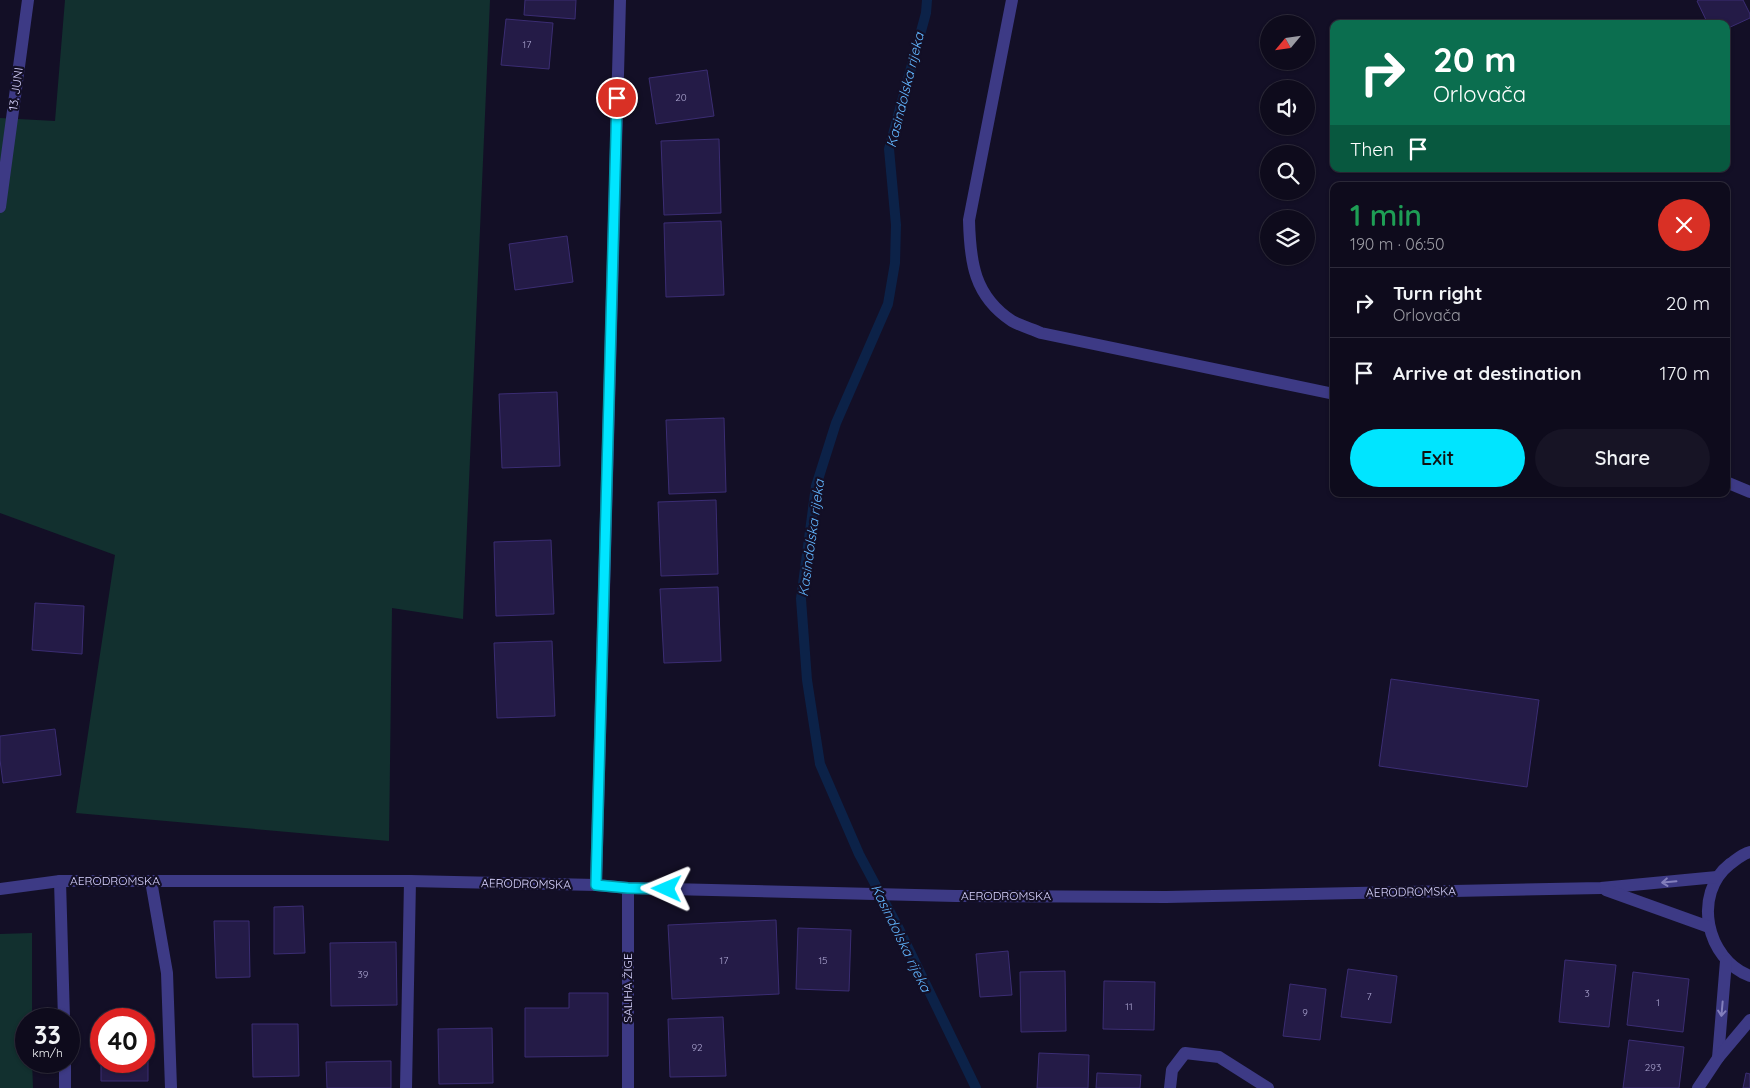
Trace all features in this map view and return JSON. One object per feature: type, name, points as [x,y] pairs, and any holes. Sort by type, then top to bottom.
[{"type":"street","name":"13. JUNI","points":[[0,207],[28,0]]},
{"type":"street","points":[[596,885],[620,0]]},
{"type":"street","points":[[1012,0],[969,220],[970,252],[978,282],[991,303],[1013,322],[1041,333],[1330,393]]},
{"type":"street","points":[[1730,484],[1750,492]]},
{"type":"street","points":[[1750,852],[1744,854],[1717,877],[1708,908],[1709,927],[1715,945],[1726,961],[1742,973],[1750,976]]},
{"type":"street","name":"AERODROMSKA","points":[[0,889],[60,881],[410,881],[956,896],[1166,897],[1601,888],[1717,877]]},
{"type":"street","name":"AERODROMSKA","points":[[60,881],[64,1008]]},
{"type":"street","points":[[151,881],[167,973],[171,1088]]},
{"type":"street","points":[[406,1088],[410,881]]},
{"type":"street","name":"SALIHA ŽIGE","points":[[628,888],[628,1088]]},
{"type":"street","name":"AERODROMSKA","points":[[1601,888],[1709,927]]},
{"type":"street","points":[[1718,1058],[1726,961]]},
{"type":"street","points":[[1698,1088],[1718,1058],[1750,1020]]},
{"type":"street","points":[[1170,1088],[1172,1070],[1185,1053],[1219,1057],[1268,1088]]},
{"type":"street","points":[[65,1073],[65,1088]]},
{"type":"green space","points":[[65,0],[490,0],[463,619],[392,608],[389,841],[76,813],[115,555],[0,513],[0,118],[55,121]]},
{"type":"green space","points":[[32,933],[32,1008],[15,1008],[15,1073],[32,1073],[33,1088],[0,1088],[0,934]]},
{"type":"building","points":[[525,0],[576,0],[575,19],[524,15]]},
{"type":"building","points":[[1743,0],[1750,18],[1730,27],[1730,20],[1706,20],[1697,1]]},
{"type":"building","points":[[506,19],[553,23],[549,69],[501,65]]},
{"type":"building","points":[[707,70],[714,116],[656,124],[649,78]]},
{"type":"building","points":[[719,139],[721,213],[664,215],[661,141]]},
{"type":"building","points":[[721,221],[724,295],[666,297],[664,223]]},
{"type":"building","points":[[567,236],[573,282],[515,290],[509,244]]},
{"type":"building","points":[[557,392],[560,466],[502,468],[499,394]]},
{"type":"building","points":[[724,418],[726,492],[669,494],[666,420]]},
{"type":"building","points":[[716,500],[718,574],[661,576],[658,502]]},
{"type":"building","points":[[551,540],[554,614],[496,616],[494,542]]},
{"type":"building","points":[[718,587],[721,661],[664,663],[660,589]]},
{"type":"building","points":[[35,603],[84,606],[82,654],[32,650]]},
{"type":"building","points":[[552,641],[555,716],[497,718],[494,643]]},
{"type":"building","points":[[1391,679],[1539,700],[1527,787],[1379,766]]},
{"type":"building","points":[[55,729],[61,775],[3,783],[0,760],[0,736]]},
{"type":"building","points":[[303,906],[305,953],[274,954],[274,907]]},
{"type":"building","points":[[776,920],[779,994],[672,999],[668,925]]},
{"type":"building","points":[[214,921],[249,921],[250,977],[216,978]]},
{"type":"building","points":[[798,928],[851,930],[849,991],[796,989]]},
{"type":"building","points":[[396,942],[397,1005],[331,1006],[330,943]]},
{"type":"building","points":[[1008,951],[1012,995],[980,997],[976,954]]},
{"type":"building","points":[[1565,960],[1616,965],[1609,1027],[1559,1022]]},
{"type":"building","points":[[1348,969],[1397,976],[1391,1023],[1341,1017]]},
{"type":"building","points":[[1065,971],[1066,1031],[1021,1032],[1020,972]]},
{"type":"building","points":[[1633,972],[1689,979],[1683,1032],[1627,1025]]},
{"type":"building","points":[[1104,981],[1155,982],[1154,1030],[1103,1029]]},
{"type":"building","points":[[1290,984],[1326,989],[1320,1040],[1283,1036]]},
{"type":"building","points":[[569,993],[608,993],[608,1056],[525,1057],[525,1008],[569,1008]]},
{"type":"building","points":[[723,1017],[726,1076],[670,1077],[668,1019]]},
{"type":"building","points":[[252,1024],[298,1024],[299,1076],[253,1077]]},
{"type":"building","points":[[492,1028],[493,1083],[439,1084],[438,1029]]},
{"type":"building","points":[[1629,1040],[1684,1047],[1679,1088],[1623,1088]]},
{"type":"building","points":[[1039,1053],[1089,1055],[1088,1088],[1037,1088]]},
{"type":"building","points":[[391,1061],[391,1088],[327,1088],[326,1062]]},
{"type":"building","points":[[101,1073],[148,1073],[148,1081],[101,1081]]},
{"type":"building","points":[[1097,1073],[1141,1075],[1140,1088],[1096,1088]]},
{"type":"building","points":[[1746,1073],[1750,1074],[1750,1088],[1743,1088]]},
{"type":"waterway","name":"Kasindolska rijeka","points":[[927,0],[926,13],[889,149],[896,225],[895,263],[888,304],[836,423],[816,486],[801,599],[807,680],[820,764],[859,854],[898,927],[976,1088]]},
{"type":"route","points":[[617,98],[596,885],[667,889]]}]
